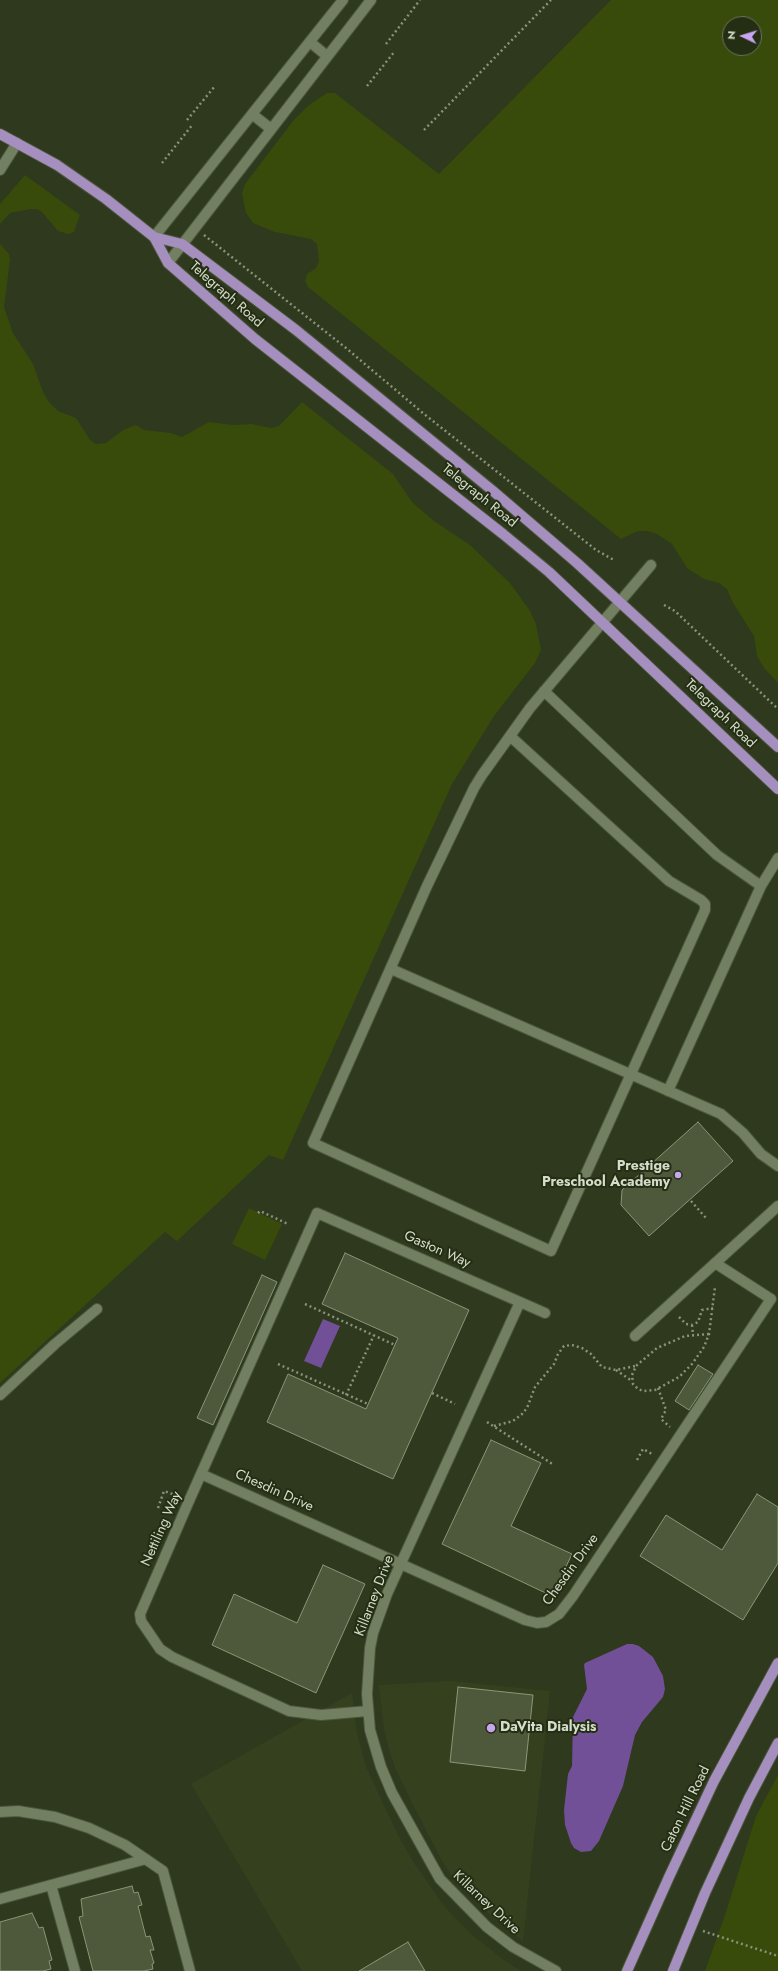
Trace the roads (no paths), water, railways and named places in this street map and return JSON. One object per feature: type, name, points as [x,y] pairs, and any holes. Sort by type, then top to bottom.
[{"type":"main road","name":"Telegraph Road","points":[[0,134],[57,165],[106,199],[154,237],[168,263],[255,339],[503,534],[602,621],[778,789]]},
{"type":"main road","name":"Telegraph Road","points":[[154,237],[182,244],[296,330],[493,491],[619,601],[778,747]]},
{"type":"main road","name":"Caton Hill Road","points":[[627,1971],[665,1884],[714,1781],[778,1663]]},
{"type":"main road","points":[[673,1971],[691,1927],[749,1798],[778,1743]]},
{"type":"street","points":[[154,237],[343,0]]},
{"type":"street","points":[[168,263],[371,0]]},
{"type":"street","points":[[310,42],[327,56]]},
{"type":"street","points":[[252,114],[271,129]]},
{"type":"street","points":[[0,170],[17,143]]},
{"type":"street","points":[[510,736],[669,881],[705,904],[704,910],[631,1075],[551,1251],[313,1143],[474,788],[510,736],[544,691],[651,565]]},
{"type":"street","points":[[544,691],[717,855],[761,886]]},
{"type":"street","points":[[668,1091],[761,886],[778,858]]},
{"type":"street","points":[[391,969],[721,1114],[743,1133],[761,1154],[778,1166]]},
{"type":"street","points":[[635,1336],[778,1206]]},
{"type":"street","name":"Gaston Way","points":[[317,1213],[545,1313]]},
{"type":"street","name":"Nettiling Way","points":[[317,1213],[140,1614],[141,1621],[155,1644],[172,1657],[290,1711],[321,1715],[368,1711]]},
{"type":"street","name":"Chesdin Drive","points":[[201,1474],[525,1620],[537,1623],[553,1618],[559,1614],[573,1596],[771,1299],[715,1264]]},
{"type":"street","name":"Killarney Drive","points":[[520,1302],[401,1564],[373,1633],[368,1661],[368,1711],[374,1747],[383,1774],[423,1851],[440,1879],[487,1927],[513,1947],[556,1971]]},
{"type":"street","points":[[0,1395],[55,1344],[97,1309]]},
{"type":"street","points":[[0,1812],[18,1811],[55,1817],[89,1828],[124,1845],[163,1871],[190,1971]]},
{"type":"street","points":[[0,1899],[146,1859]]},
{"type":"street","points":[[51,1885],[74,1971]]},
{"type":"place","name":"Prestige Preschool Academy","points":[[678,1175]]},
{"type":"place","name":"DaVita Dialysis","points":[[491,1728]]}]
